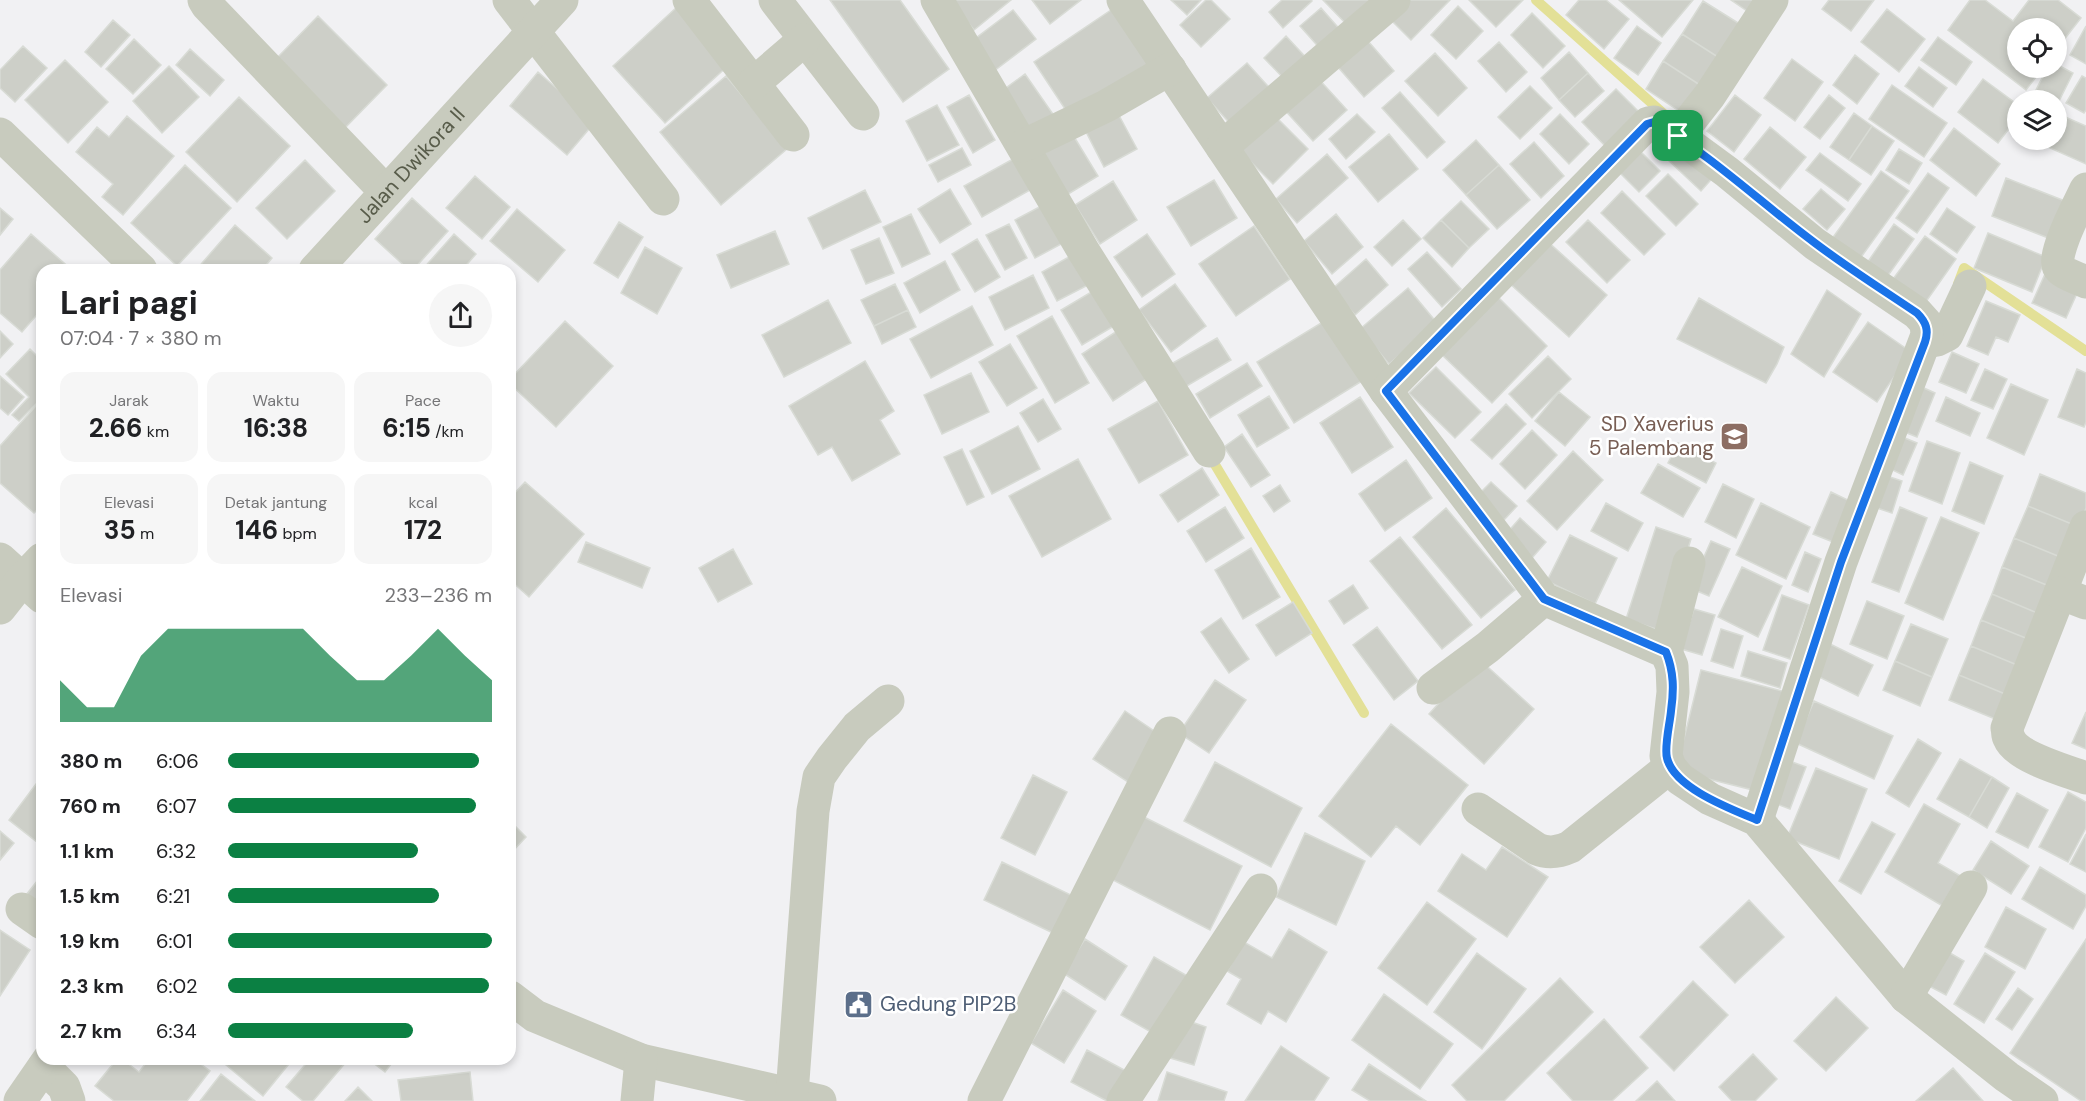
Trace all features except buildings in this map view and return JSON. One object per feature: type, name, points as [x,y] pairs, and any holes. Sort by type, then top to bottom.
[{"type":"street","points":[[204,0],[292,96],[386,192]]},
{"type":"street","points":[[509,0],[663,199]]},
{"type":"street","points":[[532,32],[562,0]]},
{"type":"street","points":[[689,0],[793,135]]},
{"type":"street","points":[[775,0],[863,114]]},
{"type":"street","points":[[937,0],[1084,252],[1209,452]]},
{"type":"street","points":[[1123,0],[1386,391],[1544,599],[1666,652]]},
{"type":"street","points":[[1222,147],[1394,0]]},
{"type":"street","points":[[1683,129],[1710,95],[1772,0]]},
{"type":"street","name":"Jalan Dwikora II","points":[[320,264],[508,61],[532,32]]},
{"type":"street","points":[[753,82],[804,40]]},
{"type":"street","points":[[1023,146],[1106,106],[1170,69]]},
{"type":"street","points":[[1386,391],[1648,123],[1654,122],[1683,129],[1727,172],[1815,244],[1917,313],[1926,323],[1925,342],[1841,562],[1757,820]]},
{"type":"street","points":[[0,134],[135,264]]},
{"type":"street","points":[[2086,189],[2056,261],[2058,268],[2062,271],[2086,282]]},
{"type":"street","points":[[1925,342],[1937,340],[1947,334],[1970,286]]},
{"type":"street","points":[[2086,527],[2073,598],[2007,728],[2009,739],[2016,747],[2032,757],[2086,778]]},
{"type":"street","points":[[1689,563],[1666,652],[1672,666],[1674,692],[1666,756],[1670,767],[1680,779],[1710,799],[1757,820],[1906,997],[2007,1077],[2042,1101]]},
{"type":"street","points":[[0,608],[26,574]]},
{"type":"street","points":[[1432,688],[1488,646],[1544,599]]},
{"type":"street","points":[[516,1002],[535,1016],[641,1060],[806,1098],[813,811],[819,777],[856,727],[888,701]]},
{"type":"street","points":[[984,1101],[1170,733]]},
{"type":"street","points":[[1478,809],[1537,849],[1546,853],[1554,852],[1570,846],[1670,767]]},
{"type":"street","points":[[1906,997],[1971,887]]},
{"type":"street","points":[[1123,1101],[1261,890]]},
{"type":"street","points":[[637,1101],[641,1060]]},
{"type":"street","points":[[20,1101],[46,1065]]},
{"type":"street","points":[[48,1065],[64,1087],[69,1101]]},
{"type":"waterway","points":[[1536,0],[1665,115]]},
{"type":"waterway","points":[[1958,284],[1964,268],[2086,351]]},
{"type":"waterway","points":[[1208,453],[1364,713]]},
{"type":"place","name":"SD Xaverius 5 Palembang","points":[[1735,436]]},
{"type":"place","name":"Gedung PIP2B","points":[[859,1004]]},
{"type":"route","points":[[1654,122],[1678,136],[1727,172],[1815,244],[1917,313],[1926,323],[1927,330],[1925,342],[1841,562],[1757,820],[1710,799],[1680,779],[1670,767],[1666,756],[1674,692],[1672,666],[1666,652],[1544,599],[1386,391],[1648,123],[1654,122]]}]
